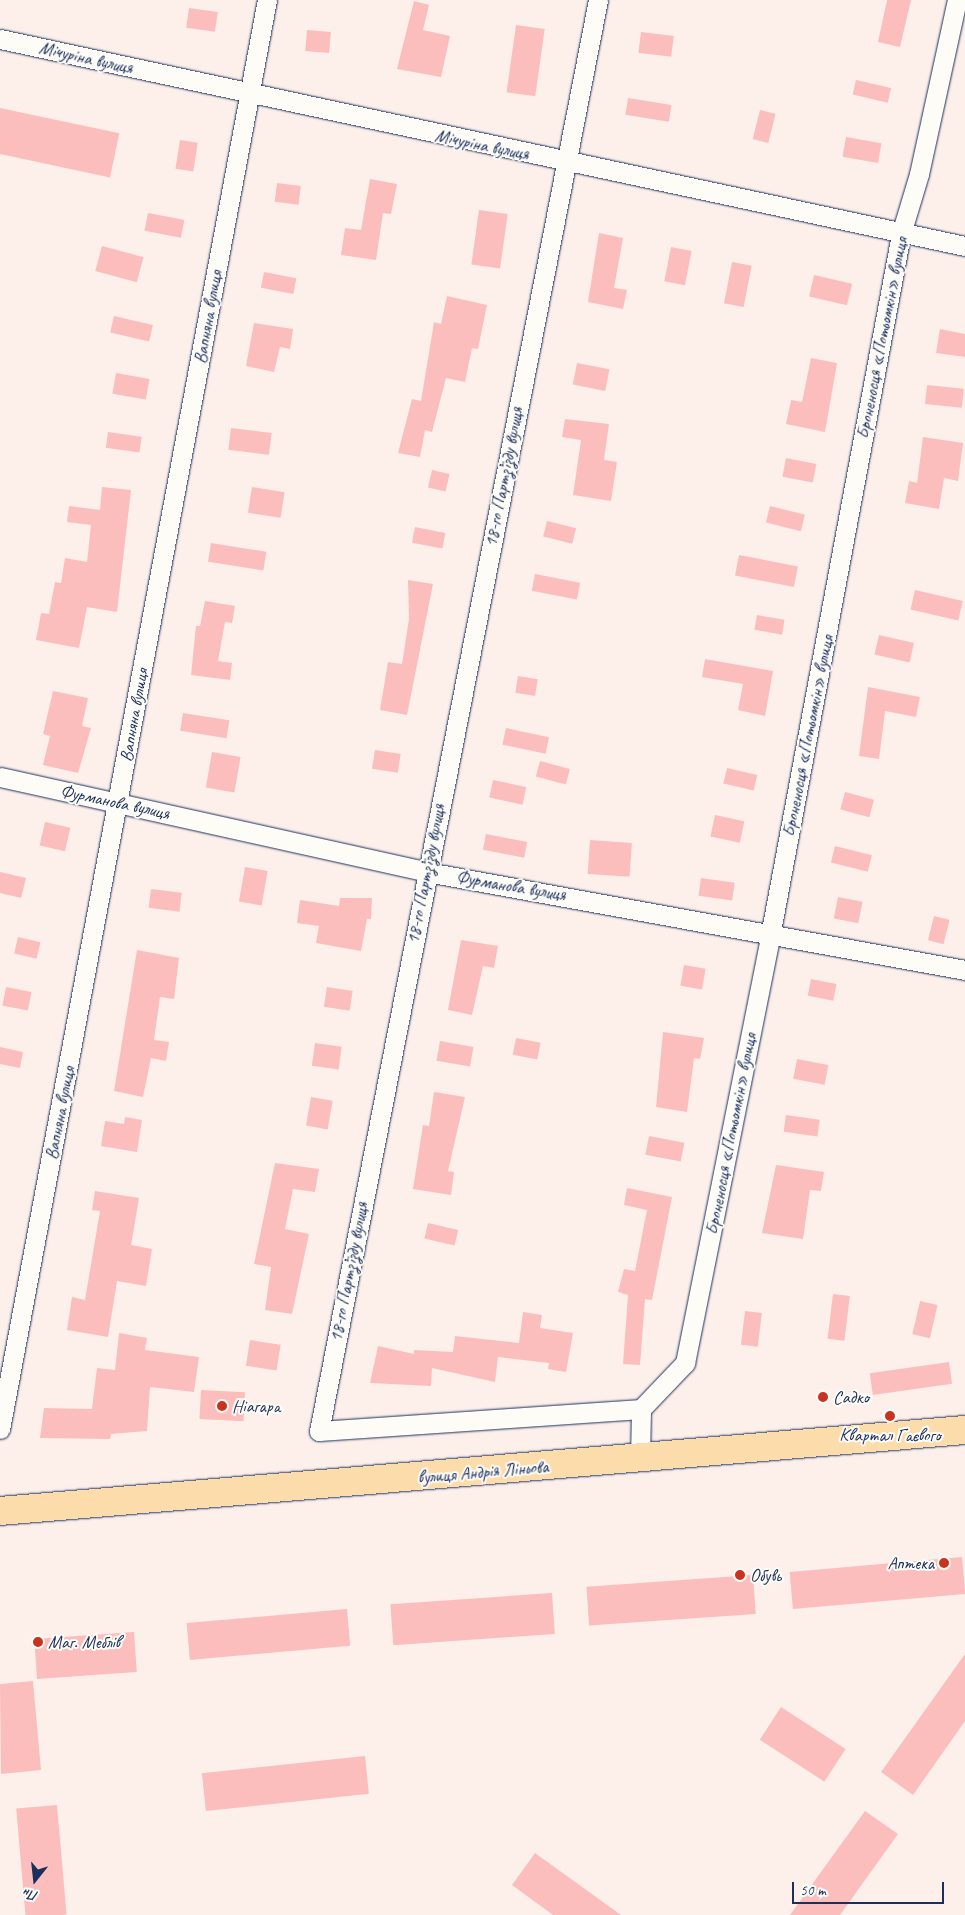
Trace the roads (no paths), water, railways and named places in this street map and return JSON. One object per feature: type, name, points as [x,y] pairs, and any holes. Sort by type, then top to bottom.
[{"type":"main road","name":"вулиця Андрія Ліньова","points":[[0,1511],[965,1430]]},
{"type":"street","name":"Вапняна вулиця","points":[[0,1429],[267,0]]},
{"type":"street","name":"18-го Партз’їзду вулиця","points":[[598,0],[319,1431],[642,1409]]},
{"type":"street","name":"Броненосця «Потьомкін» вулиця","points":[[642,1409],[685,1363],[771,931],[901,234],[919,174],[957,0]]},
{"type":"street","name":"Мічуріна вулиця","points":[[0,39],[565,162],[965,246]]},
{"type":"street","name":"Фурманова вулиця","points":[[0,777],[427,872],[771,931],[965,970]]},
{"type":"street","points":[[640,1458],[642,1409]]},
{"type":"place","name":"Садко","points":[[823,1397]]},
{"type":"place","name":"Ніагара","points":[[222,1406]]},
{"type":"place","name":"Квартал Гаєвого","points":[[890,1416]]},
{"type":"place","name":"Аптека","points":[[944,1563]]},
{"type":"place","name":"Обувь","points":[[740,1575]]},
{"type":"place","name":"Маг. Меблів","points":[[38,1642]]}]
